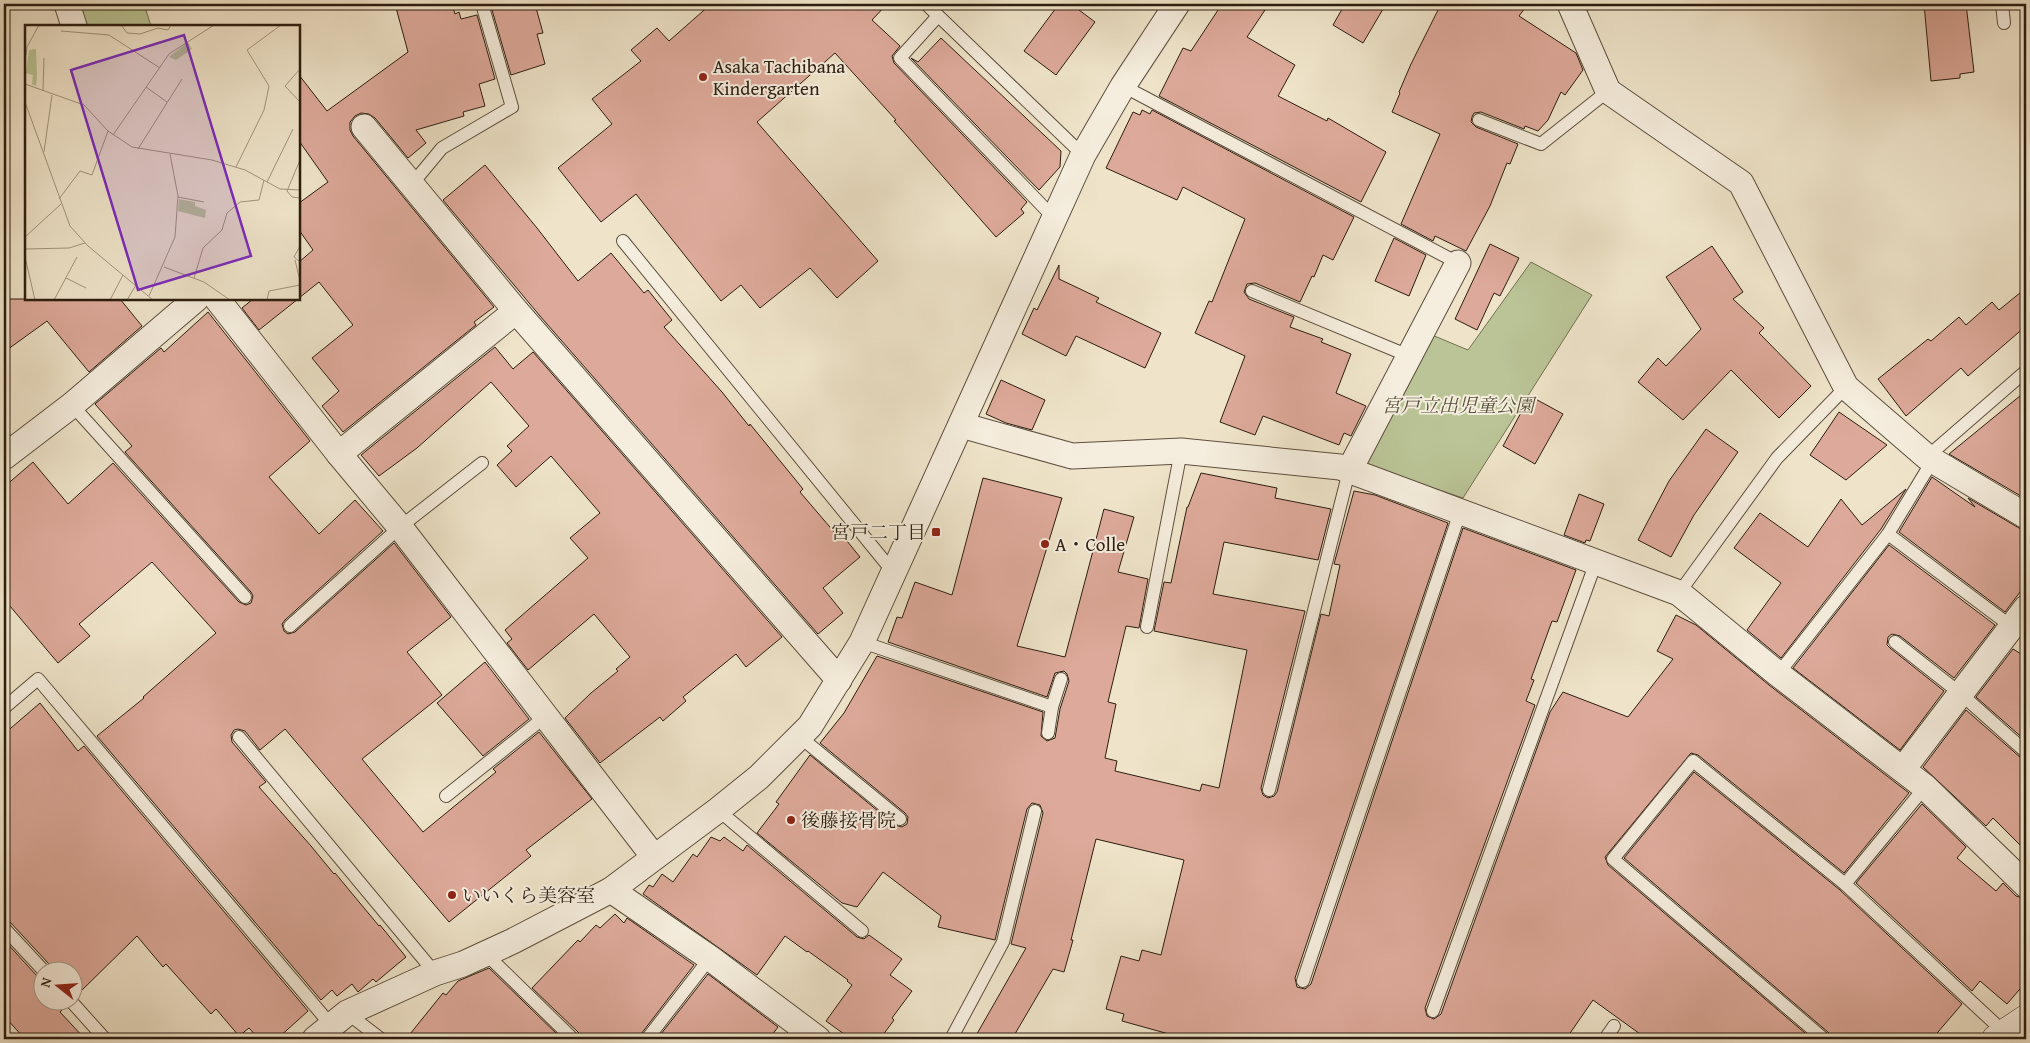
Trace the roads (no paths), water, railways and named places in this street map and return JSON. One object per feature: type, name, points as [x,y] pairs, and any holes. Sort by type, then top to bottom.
[{"type":"street","points":[[67,4],[74,25]]},
{"type":"street","points":[[331,1026],[435,973],[463,964],[513,941],[611,890],[759,777],[800,737],[822,709],[862,642],[1083,155],[1123,86],[1177,4]]},
{"type":"street","points":[[1570,4],[1608,91],[1741,183],[1846,387],[1930,459],[2026,516]]},
{"type":"street","points":[[364,127],[413,183],[516,311],[839,680]]},
{"type":"street","points":[[1349,470],[1458,263]]},
{"type":"street","points":[[4,457],[72,405],[195,300]]},
{"type":"street","points":[[218,300],[339,454],[400,527],[654,857]]},
{"type":"street","points":[[339,454],[516,311]]},
{"type":"street","points":[[961,425],[1072,456],[1181,451],[1340,467],[1679,593],[1778,674],[1925,786],[2026,885]]},
{"type":"street","points":[[1903,769],[2019,618]]},
{"type":"street","points":[[611,890],[710,958],[803,1035]]},
{"type":"lane","points":[[413,183],[442,148],[512,107],[482,4]]},
{"type":"lane","points":[[926,4],[1083,155]]},
{"type":"lane","points":[[2002,4],[2004,23]]},
{"type":"lane","points":[[938,16],[900,58],[1054,218]]},
{"type":"lane","points":[[1123,86],[1458,263]]},
{"type":"lane","points":[[1479,120],[1541,144],[1608,91]]},
{"type":"lane","points":[[623,241],[894,573]]},
{"type":"lane","points":[[1252,292],[1409,356]]},
{"type":"lane","points":[[1778,674],[1888,534],[1930,459],[2026,370]]},
{"type":"lane","points":[[1679,593],[1777,458],[1846,387]]},
{"type":"lane","points":[[72,405],[245,597]]},
{"type":"lane","points":[[1147,627],[1181,451]]},
{"type":"lane","points":[[290,626],[400,527],[482,463]]},
{"type":"lane","points":[[1269,790],[1349,470]]},
{"type":"lane","points":[[1303,981],[1460,512]]},
{"type":"lane","points":[[1888,534],[2019,618]]},
{"type":"lane","points":[[1433,1011],[1596,562]]},
{"type":"lane","points":[[862,642],[1052,707]]},
{"type":"lane","points":[[1895,642],[1961,694],[2026,752]]},
{"type":"lane","points":[[4,708],[38,679],[331,1026],[381,1039]]},
{"type":"lane","points":[[1048,733],[1052,707],[1061,679]]},
{"type":"lane","points":[[446,796],[546,716]]},
{"type":"lane","points":[[238,737],[435,973]]},
{"type":"lane","points":[[800,737],[900,819]]},
{"type":"lane","points":[[1824,1039],[1613,859],[1694,760],[1845,884],[2009,1031]]},
{"type":"lane","points":[[1845,884],[1925,786]]},
{"type":"lane","points":[[718,810],[862,931]]},
{"type":"lane","points":[[951,1039],[1003,942],[1035,811]]},
{"type":"lane","points":[[4,928],[34,960]]},
{"type":"lane","points":[[485,953],[573,1039]]},
{"type":"lane","points":[[646,1039],[710,958]]},
{"type":"lane","points":[[79,1010],[106,1039]]},
{"type":"lane","points":[[1605,1039],[1614,1026]]},
{"type":"place","name":"Asaka Tachibana Kindergarten","points":[[703,77]]},
{"type":"place","name":"宮戸二丁目","points":[[936,532]]},
{"type":"place","name":"A・Colle","points":[[1045,544]]},
{"type":"place","name":"後藤接骨院","points":[[791,820]]},
{"type":"place","name":"いいくら美容室","points":[[452,895]]},
{"type":"park label","name":"宮戸立出児童公園","points":[[1458,405]]}]
